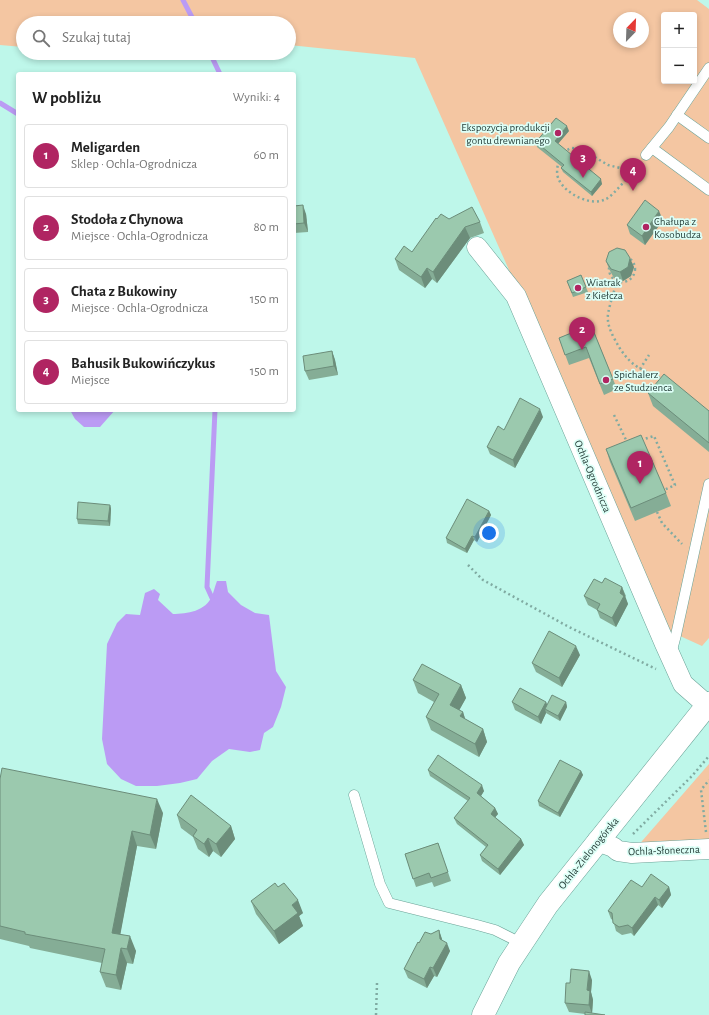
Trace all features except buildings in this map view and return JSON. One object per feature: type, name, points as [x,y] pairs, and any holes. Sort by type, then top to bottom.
[{"type":"street","name":"Ochla-Ogrodnicza","points":[[477,247],[516,296],[663,662],[683,684],[708,704]]},
{"type":"street","name":"Ochla-Zielonogórska","points":[[483,1015],[496,987],[521,943],[548,904],[708,704]]},
{"type":"street","name":"Ochla-Słoneczna","points":[[598,841],[627,853],[708,849]]},
{"type":"lane","points":[[709,68],[677,115],[649,152],[709,190]]},
{"type":"lane","points":[[677,115],[709,138]]},
{"type":"lane","points":[[663,662],[676,635],[709,484]]},
{"type":"lane","points":[[354,795],[380,884],[389,903],[495,930],[521,943]]},
{"type":"path","points":[[559,159],[557,165],[558,179],[569,191],[583,200],[595,202],[607,199],[642,161],[620,168],[608,165],[581,149],[571,148],[562,153]]},
{"type":"path","points":[[617,256],[624,256],[632,261],[635,270],[627,281],[618,281],[610,274],[609,267],[614,258],[617,256]]},
{"type":"path","points":[[618,281],[608,314],[610,329],[623,354],[632,364],[667,381]]},
{"type":"path","points":[[640,369],[649,355]]},
{"type":"path","points":[[614,415],[628,444]]},
{"type":"path","points":[[634,442],[654,436],[675,486],[664,490]]},
{"type":"path","points":[[657,512],[662,523],[693,556]]},
{"type":"path","points":[[468,565],[483,580],[569,627],[663,662]]},
{"type":"path","points":[[638,829],[692,776],[709,756]]},
{"type":"path","points":[[708,849],[701,790],[709,780]]},
{"type":"path","points":[[376,1015],[377,983]]},
{"type":"shaded area","points":[[0,0],[697,0],[709,9],[709,638],[702,646],[669,631],[415,58],[296,46],[296,16],[16,16],[16,46],[0,45]]},
{"type":"shaded area","points":[[71,412],[113,412],[100,427],[84,427],[75,419]]},
{"type":"shaded area","points":[[217,581],[226,581],[228,592],[241,605],[255,613],[269,615],[276,671],[286,687],[281,707],[273,727],[264,733],[260,750],[250,752],[229,749],[212,761],[197,779],[157,786],[136,786],[121,779],[107,764],[102,739],[107,644],[117,623],[126,614],[140,615],[145,593],[154,589],[160,594],[158,600],[173,614],[196,611],[209,601]]},
{"type":"shaded area","points":[[709,764],[709,845],[636,848]]},
{"type":"waterway","points":[[183,0],[191,16]]},
{"type":"waterway","points":[[213,60],[219,72]]},
{"type":"waterway","points":[[0,103],[16,113]]},
{"type":"waterway","points":[[212,598],[207,587],[215,412]]},
{"type":"place","name":"Ekspozycja produkcji gontu drewnianego","points":[[558,133]]},
{"type":"place","name":"Chata z Bukowiny","points":[[583,178]]},
{"type":"place","name":"Bahusik Bukowińczykus","points":[[633,191]]},
{"type":"place","name":"Chałupa z Kosobudza","points":[[646,227]]},
{"type":"place","name":"Wiatrak z Kiełcza","points":[[578,288]]},
{"type":"place","name":"Stodoła z Chynowa","points":[[582,350]]},
{"type":"place","name":"Spichalerz ze Studzienca","points":[[606,380]]},
{"type":"place","name":"Meligarden","points":[[640,484]]}]
